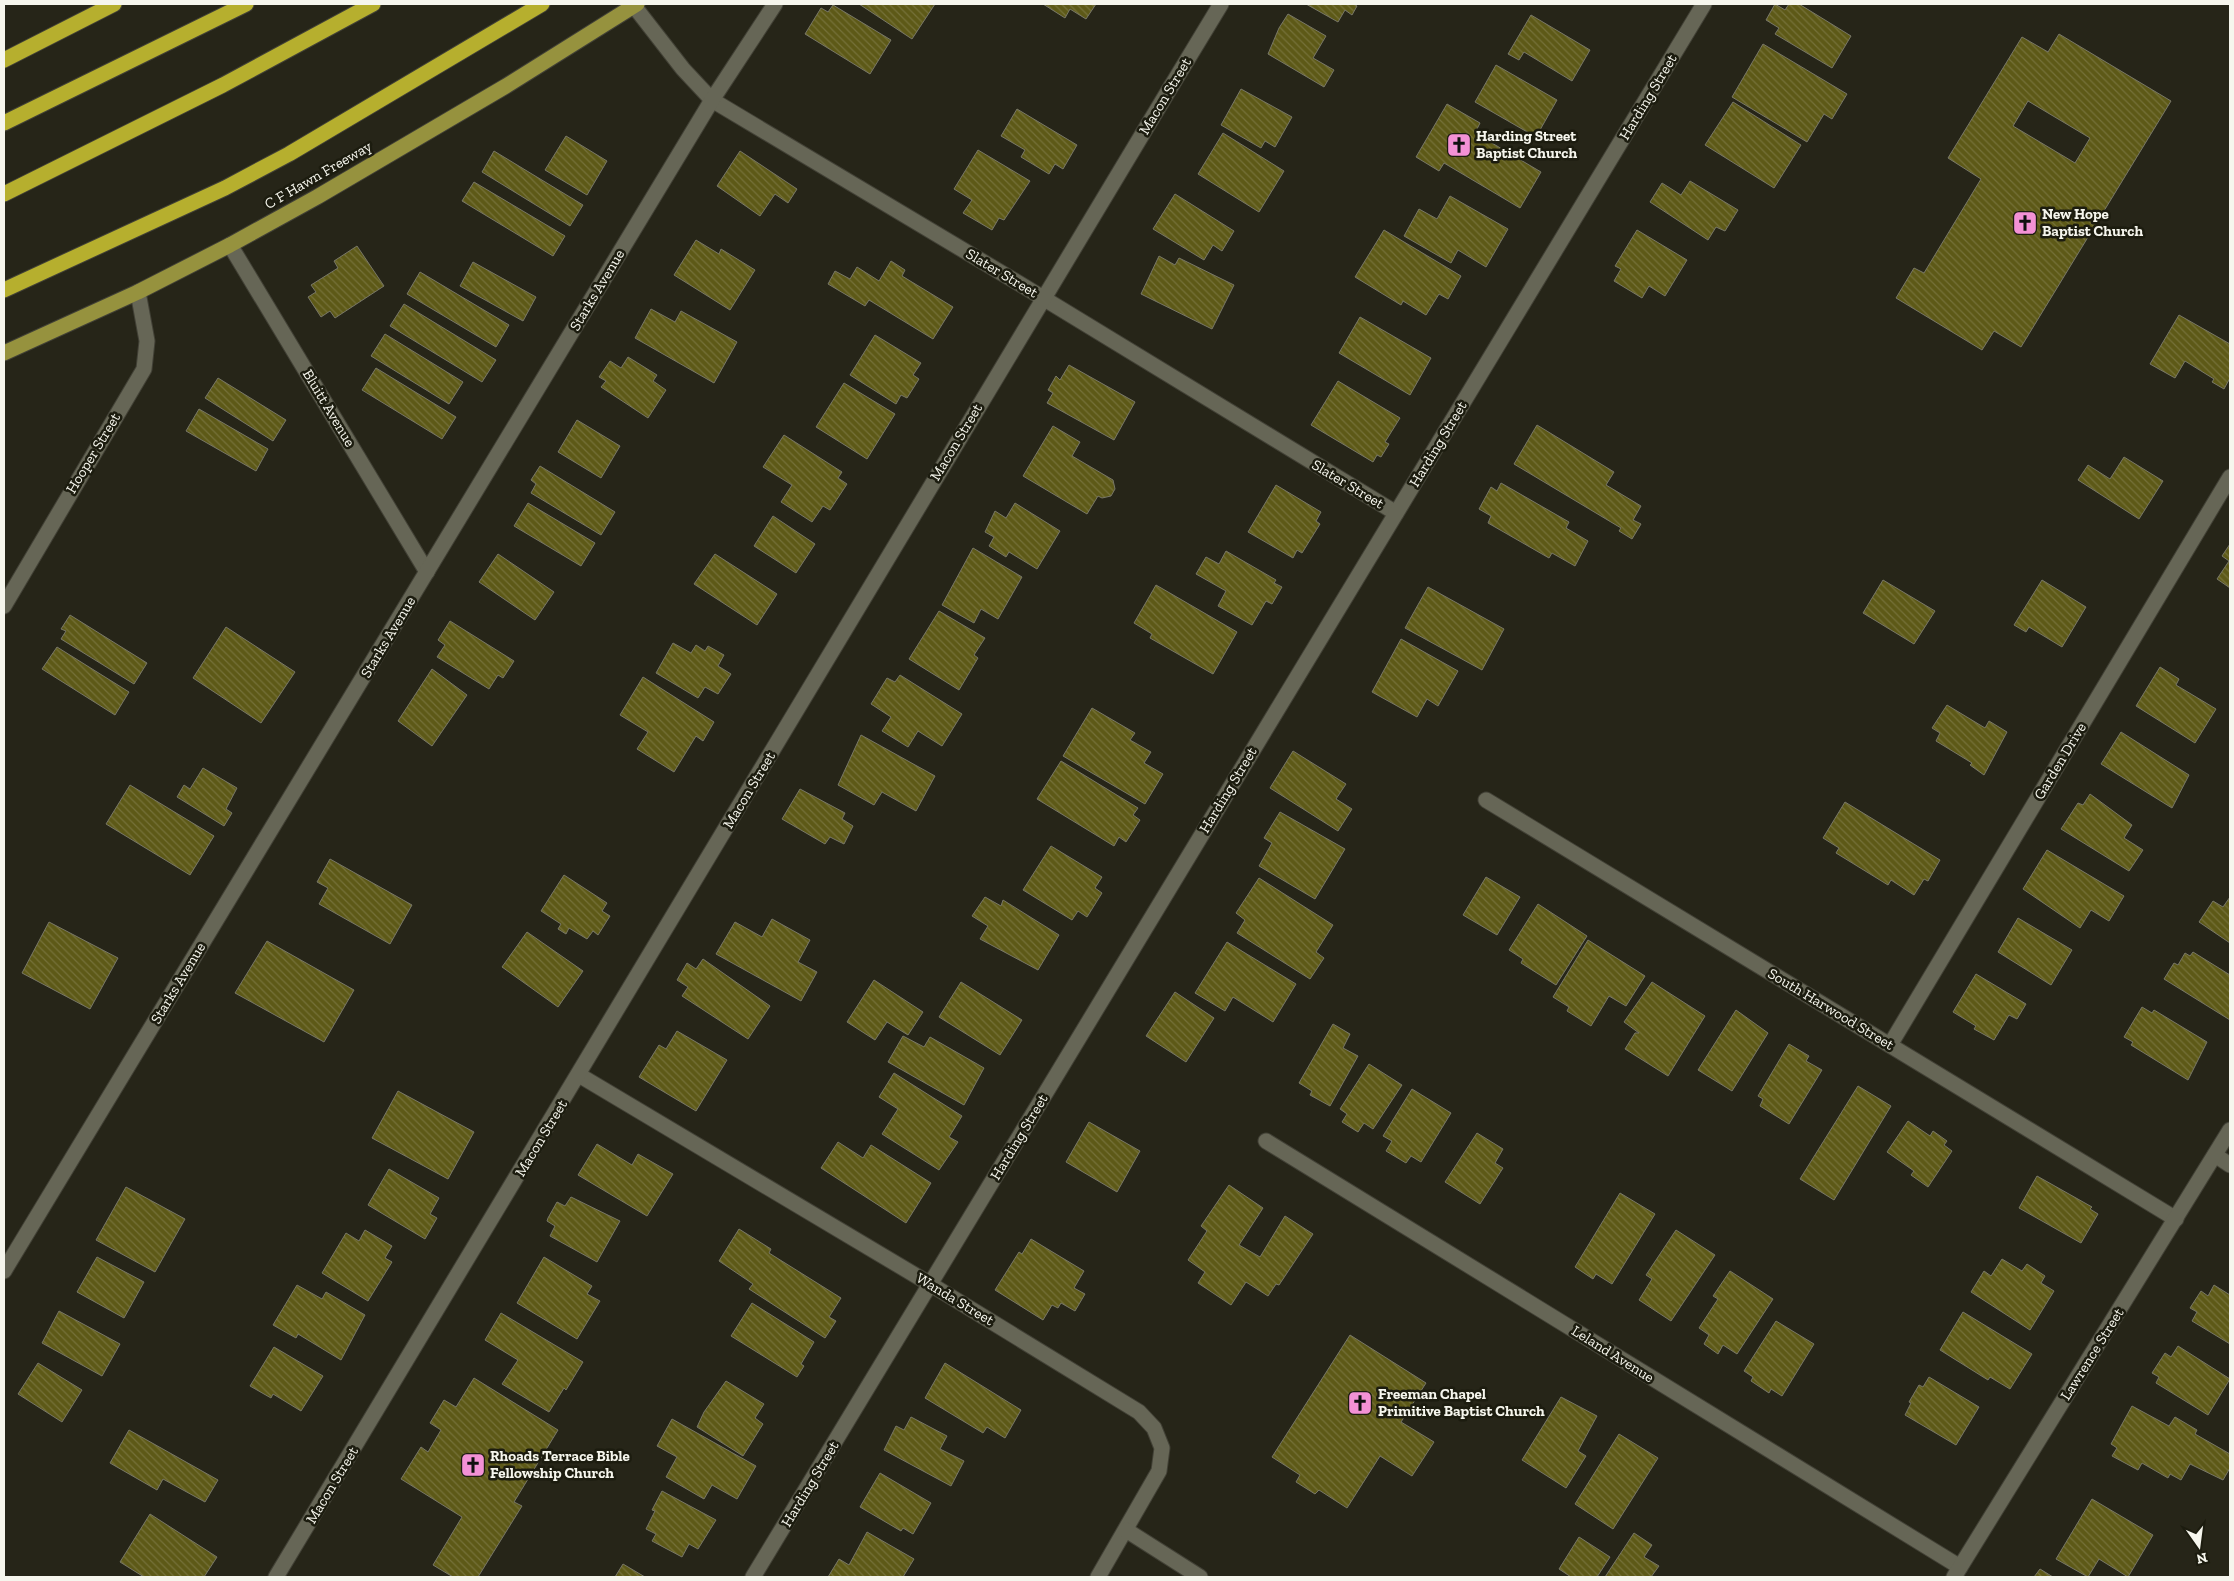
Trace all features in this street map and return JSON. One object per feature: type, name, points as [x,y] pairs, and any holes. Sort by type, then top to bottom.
[{"type":"highway","points":[[4,60],[114,4]]},
{"type":"highway","points":[[4,123],[246,4]]},
{"type":"highway","points":[[4,194],[222,86],[373,4]]},
{"type":"highway","points":[[4,290],[225,188],[289,154],[542,4]]},
{"type":"main road","name":"C F Hawn Freeway","points":[[4,354],[138,292],[230,245],[317,197],[506,86],[635,5]]},
{"type":"street","name":"Starks Avenue","points":[[4,1271],[712,100],[775,4]]},
{"type":"street","name":"Macon Street","points":[[276,1577],[1043,298],[1222,4]]},
{"type":"street","name":"Harding Street","points":[[753,1577],[1704,4]]},
{"type":"street","name":"Slater Street","points":[[635,5],[683,69],[712,100],[1043,298],[1396,513]]},
{"type":"street","name":"Bluitt Avenue","points":[[230,245],[427,572]]},
{"type":"street","name":"Hooper Street","points":[[4,606],[144,369],[147,341],[138,292]]},
{"type":"street","name":"Garden Drive","points":[[1890,1045],[2230,477]]},
{"type":"street","name":"South Harwood Street","points":[[1486,800],[2176,1219]]},
{"type":"street","name":"Wanda Street","points":[[579,1074],[930,1284],[1139,1412],[1154,1428],[1162,1448],[1159,1471],[1098,1577]]},
{"type":"street","name":"Lawrence Street","points":[[1957,1572],[2230,1130]]},
{"type":"street","name":"Leland Avenue","points":[[1266,1141],[1957,1572]]},
{"type":"street","points":[[2214,1156],[2230,1165]]},
{"type":"street","points":[[1126,1530],[1200,1577]]},
{"type":"building","points":[[859,4],[935,4],[912,39]]},
{"type":"building","points":[[1043,4],[1096,4],[1086,19],[1070,9],[1065,18]]},
{"type":"building","points":[[1306,4],[1354,4],[1357,6],[1352,15],[1345,10],[1338,22]]},
{"type":"building","points":[[1775,4],[1785,10],[1789,4],[1799,4],[1851,36],[1832,68],[1775,34],[1779,28],[1766,20]]},
{"type":"building","points":[[833,5],[891,40],[870,74],[805,34],[821,8],[828,12]]},
{"type":"building","points":[[1288,14],[1326,36],[1313,58],[1334,70],[1324,87],[1268,54],[1279,28]]},
{"type":"building","points":[[1531,15],[1590,50],[1572,81],[1524,52],[1519,60],[1508,54]]},
{"type":"building","name":"New Hope Baptist Church","points":[[2059,34],[2171,101],[2021,347],[1994,331],[1982,350],[1896,298],[1914,268],[1924,273],[1981,179],[1948,158],[2022,37],[2048,52]],"holes":[[[2028,101],[2090,138],[2075,163],[2013,126]]]},
{"type":"building","points":[[1763,44],[1847,94],[1832,119],[1824,114],[1807,142],[1732,97]]},
{"type":"building","points":[[1496,65],[1557,100],[1536,137],[1475,102]]},
{"type":"building","points":[[1241,89],[1292,117],[1275,147],[1265,141],[1261,148],[1221,125]]},
{"type":"building","points":[[1733,102],[1801,145],[1774,188],[1705,145]]},
{"type":"building","name":"Harding Street Baptist Church","points":[[1447,104],[1480,123],[1475,133],[1541,172],[1520,208],[1444,163],[1439,171],[1416,157]]},
{"type":"building","points":[[1017,109],[1077,145],[1063,169],[1055,164],[1049,174],[1021,157],[1025,150],[1001,136]]},
{"type":"building","points":[[1223,133],[1284,171],[1259,212],[1198,174]]},
{"type":"building","points":[[566,136],[607,161],[587,195],[545,170]]},
{"type":"building","points":[[978,150],[1030,181],[1004,220],[999,218],[992,230],[963,213],[972,200],[954,189]]},
{"type":"building","points":[[494,151],[583,205],[570,226],[482,172]]},
{"type":"building","points":[[740,151],[797,189],[788,203],[775,194],[760,216],[717,186]]},
{"type":"building","points":[[1690,181],[1738,210],[1725,231],[1716,227],[1708,240],[1650,202],[1662,183],[1681,195]]},
{"type":"building","points":[[474,182],[565,236],[553,256],[462,201]]},
{"type":"building","points":[[1175,194],[1234,231],[1222,251],[1213,245],[1204,260],[1153,229]]},
{"type":"building","points":[[1450,196],[1508,229],[1486,267],[1458,250],[1451,263],[1404,236],[1419,209],[1437,219]]},
{"type":"building","points":[[1384,230],[1461,276],[1448,299],[1439,294],[1426,315],[1403,301],[1401,305],[1355,277]]},
{"type":"building","points":[[1637,230],[1687,260],[1665,296],[1649,286],[1642,298],[1614,281],[1621,269],[1615,266]]},
{"type":"building","points":[[696,240],[719,254],[721,249],[755,270],[730,310],[674,275]]},
{"type":"building","points":[[357,246],[384,286],[335,318],[330,311],[321,317],[308,297],[316,292],[311,285],[338,268],[334,261]]},
{"type":"building","points":[[1159,256],[1175,265],[1179,258],[1234,285],[1212,329],[1141,294]]},
{"type":"building","points":[[891,261],[905,270],[902,276],[953,307],[933,339],[869,300],[865,306],[828,284],[835,271],[850,279],[857,267],[879,281]]},
{"type":"building","points":[[473,262],[536,297],[523,321],[460,286]]},
{"type":"building","points":[[420,272],[509,325],[496,347],[407,294]]},
{"type":"building","points":[[404,304],[496,360],[482,382],[390,326]]},
{"type":"building","points":[[651,309],[675,322],[681,311],[737,342],[714,383],[635,338]]},
{"type":"building","points":[[2179,315],[2230,344],[2230,378],[2224,389],[2212,382],[2214,379],[2185,361],[2175,378],[2150,364]]},
{"type":"building","points":[[1360,317],[1431,358],[1410,395],[1339,353]]},
{"type":"building","points":[[385,334],[463,382],[449,404],[371,356]]},
{"type":"building","points":[[875,335],[921,363],[913,375],[919,379],[907,398],[901,395],[896,404],[850,375]]},
{"type":"building","points":[[628,357],[657,375],[653,381],[666,390],[648,418],[601,387],[606,381],[599,377],[610,361],[621,368]]},
{"type":"building","points":[[1069,365],[1135,402],[1114,440],[1047,403],[1053,393],[1048,390],[1056,376],[1060,380]]},
{"type":"building","points":[[376,368],[456,417],[442,439],[362,390]]},
{"type":"building","points":[[218,378],[286,420],[273,441],[205,398]]},
{"type":"building","points":[[1338,381],[1400,418],[1385,442],[1389,444],[1381,457],[1377,455],[1373,462],[1311,425]]},
{"type":"building","points":[[844,383],[895,414],[867,459],[816,427]]},
{"type":"building","points":[[199,409],[268,449],[256,471],[186,431]]},
{"type":"building","points":[[577,420],[620,446],[601,478],[558,452]]},
{"type":"building","points":[[1537,425],[1614,472],[1606,485],[1641,506],[1633,520],[1641,524],[1632,539],[1619,531],[1621,528],[1514,464]]},
{"type":"building","points":[[1053,426],[1080,442],[1072,456],[1113,480],[1115,489],[1111,496],[1102,498],[1098,496],[1087,514],[1023,476]]},
{"type":"building","points":[[784,435],[842,472],[838,478],[847,484],[830,510],[823,506],[812,522],[781,502],[792,485],[763,467]]},
{"type":"building","points":[[2124,457],[2163,481],[2139,519],[2078,480],[2088,465],[2110,479]]},
{"type":"building","points":[[540,466],[615,512],[601,535],[531,493],[536,484],[531,480]]},
{"type":"building","points":[[1501,483],[1569,522],[1566,528],[1588,541],[1575,566],[1552,553],[1549,558],[1488,523],[1491,516],[1479,509],[1491,487],[1497,491]]},
{"type":"building","points":[[1276,485],[1321,512],[1316,521],[1320,524],[1302,553],[1297,550],[1293,558],[1248,532]]},
{"type":"building","points":[[528,503],[595,543],[581,566],[514,526]]},
{"type":"building","points":[[1015,503],[1060,531],[1037,569],[1009,552],[1006,557],[989,546],[994,537],[985,532],[995,511],[1006,518]]},
{"type":"building","points":[[773,516],[815,544],[796,573],[754,546]]},
{"type":"building","points":[[2230,544],[2230,588],[2217,579],[2229,561],[2222,556]]},
{"type":"building","points":[[973,548],[1022,577],[998,619],[981,609],[974,623],[942,605]]},
{"type":"building","points":[[1226,551],[1276,580],[1274,583],[1282,587],[1272,604],[1266,601],[1252,625],[1218,606],[1226,591],[1196,574],[1206,557],[1219,564]]},
{"type":"building","points":[[498,554],[554,592],[535,620],[479,582]]},
{"type":"building","points":[[715,554],[777,594],[757,625],[694,584]]},
{"type":"building","points":[[1883,580],[1935,611],[1914,644],[1863,613]]},
{"type":"building","points":[[2042,580],[2086,607],[2062,647],[2029,627],[2026,632],[2014,625]]},
{"type":"building","points":[[1156,585],[1237,632],[1213,674],[1150,638],[1152,634],[1134,623]]},
{"type":"building","points":[[1428,587],[1504,629],[1482,670],[1405,628]]},
{"type":"building","points":[[939,611],[985,638],[974,655],[978,658],[959,690],[909,659]]},
{"type":"building","points":[[70,615],[147,663],[134,684],[61,639],[66,631],[61,629]]},
{"type":"building","points":[[450,621],[514,661],[503,678],[498,675],[489,689],[437,657],[445,645],[438,640]]},
{"type":"building","points":[[226,627],[295,672],[261,723],[193,678]]},
{"type":"building","points":[[1401,639],[1458,671],[1438,706],[1427,699],[1417,717],[1372,692]]},
{"type":"building","points":[[673,643],[691,653],[696,645],[705,651],[708,646],[724,655],[718,666],[731,674],[718,694],[705,687],[698,698],[656,673]]},
{"type":"building","points":[[57,647],[129,692],[115,715],[42,669]]},
{"type":"building","points":[[2160,667],[2179,679],[2176,685],[2216,709],[2195,743],[2136,706]]},
{"type":"building","points":[[432,669],[467,695],[432,746],[398,721]]},
{"type":"building","points":[[900,675],[962,714],[942,746],[918,731],[908,747],[882,731],[891,717],[871,704],[887,678],[895,682]]},
{"type":"building","points":[[643,677],[714,722],[703,741],[696,736],[674,772],[637,749],[648,732],[620,715]]},
{"type":"building","points":[[1947,705],[1985,728],[1989,721],[2007,732],[1984,775],[1970,765],[1972,763],[1936,741],[1940,733],[1932,728]]},
{"type":"building","points":[[1092,708],[1135,733],[1130,740],[1151,752],[1144,763],[1163,774],[1145,804],[1063,756]]},
{"type":"building","points":[[2121,732],[2189,775],[2172,808],[2101,764]]},
{"type":"building","points":[[861,735],[935,776],[916,811],[882,792],[874,805],[838,785]]},
{"type":"building","points":[[1293,751],[1346,784],[1336,799],[1352,809],[1338,831],[1270,788]]},
{"type":"building","points":[[1061,761],[1138,808],[1133,815],[1140,820],[1126,842],[1119,837],[1114,846],[1037,799]]},
{"type":"building","points":[[203,768],[237,788],[226,809],[232,813],[224,826],[177,797],[184,785],[190,789]]},
{"type":"building","points":[[130,785],[214,836],[190,875],[106,824]]},
{"type":"building","points":[[800,789],[845,813],[842,819],[853,826],[844,844],[830,837],[825,844],[782,819]]},
{"type":"building","points":[[2090,794],[2132,825],[2124,838],[2143,850],[2129,871],[2061,829],[2078,803],[2083,805]]},
{"type":"building","points":[[1845,802],[1940,860],[1928,881],[1924,879],[1914,895],[1891,880],[1888,885],[1836,853],[1839,848],[1823,838]]},
{"type":"building","points":[[1280,812],[1345,849],[1315,899],[1259,866],[1272,843],[1264,838]]},
{"type":"building","points":[[1051,846],[1102,877],[1095,888],[1102,893],[1087,917],[1078,911],[1072,920],[1023,890]]},
{"type":"building","points":[[2047,850],[2124,896],[2109,921],[2091,910],[2080,928],[2023,889]]},
{"type":"building","points":[[330,859],[412,905],[390,944],[319,904],[328,888],[317,882]]},
{"type":"building","points":[[564,875],[607,903],[602,911],[610,916],[598,935],[593,931],[587,939],[569,928],[566,934],[558,929],[561,924],[541,911]]},
{"type":"building","points":[[1486,877],[1520,897],[1497,935],[1463,915]]},
{"type":"building","points":[[1259,878],[1333,925],[1316,952],[1324,958],[1310,979],[1237,933],[1245,920],[1236,913]]},
{"type":"building","points":[[985,897],[1001,906],[1003,900],[1059,935],[1038,970],[980,939],[988,926],[972,916]]},
{"type":"building","points":[[2230,897],[2230,943],[2199,922],[2213,901],[2223,907]]},
{"type":"building","points":[[1538,904],[1587,936],[1556,985],[1521,963],[1523,959],[1509,950]]},
{"type":"building","points":[[2018,918],[2072,950],[2051,985],[1998,952]]},
{"type":"building","points":[[772,919],[810,940],[798,962],[817,972],[801,1001],[716,954],[735,922],[762,937]]},
{"type":"building","points":[[49,922],[118,958],[90,1009],[22,973]]},
{"type":"building","points":[[527,932],[583,971],[558,1007],[502,967]]},
{"type":"building","points":[[1588,940],[1645,976],[1626,1006],[1609,996],[1591,1026],[1567,1011],[1569,1007],[1553,997]]},
{"type":"building","points":[[267,941],[354,990],[324,1042],[235,993]]},
{"type":"building","points":[[1227,942],[1296,984],[1273,1022],[1233,997],[1225,1011],[1195,993]]},
{"type":"building","points":[[2193,952],[2230,975],[2230,1020],[2164,979],[2174,963],[2178,965],[2185,953],[2190,956]]},
{"type":"building","points":[[703,959],[770,1006],[748,1039],[682,996],[688,987],[677,980],[687,963],[696,969]]},
{"type":"building","points":[[1976,974],[2026,1004],[2017,1019],[2009,1015],[1994,1040],[1974,1029],[1976,1026],[1953,1012]]},
{"type":"building","points":[[874,980],[923,1012],[908,1035],[887,1022],[875,1040],[847,1022]]},
{"type":"building","points":[[961,982],[1022,1020],[1000,1055],[939,1017]]},
{"type":"building","points":[[1652,982],[1705,1016],[1668,1076],[1625,1049],[1635,1033],[1639,1033],[1624,1022]]},
{"type":"building","points":[[1175,992],[1214,1018],[1186,1062],[1146,1036]]},
{"type":"building","points":[[2142,1007],[2152,1013],[2154,1010],[2207,1042],[2188,1080],[2131,1045],[2133,1042],[2124,1037]]},
{"type":"building","points":[[1736,1010],[1768,1033],[1732,1091],[1698,1070]]},
{"type":"building","points":[[1333,1024],[1350,1034],[1343,1048],[1358,1056],[1330,1106],[1310,1095],[1312,1091],[1299,1083]]},
{"type":"building","points":[[677,1031],[727,1060],[696,1111],[639,1077],[659,1045],[666,1049]]},
{"type":"building","points":[[903,1036],[924,1047],[930,1037],[984,1068],[964,1105],[888,1062]]},
{"type":"building","points":[[1789,1044],[1809,1056],[1806,1061],[1822,1070],[1789,1124],[1760,1106],[1763,1099],[1758,1096]]},
{"type":"building","points":[[1369,1064],[1402,1085],[1373,1129],[1364,1123],[1358,1132],[1342,1122],[1347,1114],[1340,1109]]},
{"type":"building","points":[[894,1073],[962,1116],[949,1137],[958,1142],[939,1170],[882,1134],[898,1109],[879,1097]]},
{"type":"building","points":[[1858,1086],[1891,1106],[1834,1200],[1800,1179]]},
{"type":"building","points":[[1412,1089],[1451,1113],[1421,1162],[1411,1156],[1406,1163],[1386,1151],[1392,1141],[1383,1136]]},
{"type":"building","points":[[398,1091],[474,1132],[448,1179],[372,1138]]},
{"type":"building","points":[[1908,1121],[1930,1136],[1933,1131],[1947,1141],[1944,1145],[1952,1151],[1928,1187],[1911,1175],[1914,1171],[1887,1152]]},
{"type":"building","points":[[1089,1122],[1140,1151],[1117,1192],[1066,1162]]},
{"type":"building","points":[[1477,1133],[1503,1149],[1495,1163],[1503,1168],[1480,1204],[1445,1182]]},
{"type":"building","points":[[838,1142],[863,1158],[871,1145],[931,1183],[906,1223],[821,1168]]},
{"type":"building","points":[[597,1144],[632,1165],[638,1154],[673,1174],[647,1216],[578,1175]]},
{"type":"building","points":[[389,1169],[439,1198],[430,1214],[437,1218],[425,1239],[368,1205]]},
{"type":"building","points":[[2037,1176],[2092,1207],[2090,1209],[2098,1214],[2081,1243],[2019,1208]]},
{"type":"building","points":[[1229,1185],[1263,1208],[1239,1245],[1260,1257],[1285,1216],[1313,1234],[1279,1285],[1276,1284],[1268,1296],[1246,1282],[1231,1305],[1198,1283],[1205,1272],[1188,1260],[1207,1231],[1201,1226]]},
{"type":"building","points":[[126,1187],[185,1219],[155,1272],[96,1240]]},
{"type":"building","points":[[1620,1193],[1655,1214],[1612,1284],[1596,1274],[1593,1279],[1575,1267]]},
{"type":"building","points":[[571,1197],[620,1221],[597,1262],[550,1236],[555,1226],[547,1221],[548,1218],[557,1202],[565,1206]]},
{"type":"building","points":[[739,1229],[771,1249],[769,1253],[841,1298],[829,1317],[836,1321],[825,1338],[749,1289],[753,1284],[719,1261]]},
{"type":"building","points":[[365,1230],[392,1246],[385,1258],[392,1262],[368,1301],[322,1273],[346,1233],[359,1241]]},
{"type":"building","points":[[1676,1230],[1715,1255],[1671,1321],[1639,1300],[1652,1279],[1646,1275]]},
{"type":"building","points":[[1031,1239],[1084,1271],[1074,1288],[1085,1294],[1075,1311],[1061,1303],[1058,1308],[1052,1305],[1043,1320],[995,1290],[1019,1252],[1022,1254]]},
{"type":"building","points":[[97,1257],[144,1282],[124,1318],[77,1292]]},
{"type":"building","points":[[544,1257],[592,1286],[587,1294],[600,1301],[577,1339],[517,1303]]},
{"type":"building","points":[[2002,1259],[2022,1271],[2027,1264],[2045,1276],[2041,1283],[2054,1291],[2030,1330],[1971,1292],[1984,1271],[1991,1276]]},
{"type":"building","points":[[1730,1271],[1773,1299],[1737,1354],[1723,1345],[1718,1354],[1704,1344],[1709,1335],[1699,1328],[1718,1299],[1713,1296]]},
{"type":"building","points":[[297,1285],[322,1299],[326,1292],[365,1315],[341,1360],[298,1334],[296,1338],[273,1325]]},
{"type":"building","points":[[2214,1285],[2230,1295],[2230,1344],[2192,1321],[2197,1312],[2190,1308],[2201,1291],[2208,1296]]},
{"type":"building","points":[[752,1303],[814,1342],[801,1364],[804,1366],[797,1377],[731,1336]]},
{"type":"building","points":[[59,1311],[120,1344],[102,1376],[42,1343]]},
{"type":"building","points":[[1963,1312],[2032,1354],[2010,1389],[1990,1377],[1988,1380],[1940,1350]]},
{"type":"building","points":[[501,1313],[583,1362],[566,1390],[564,1388],[549,1412],[502,1384],[518,1360],[485,1340]]},
{"type":"building","points":[[1776,1321],[1814,1344],[1782,1396],[1771,1389],[1769,1393],[1751,1381],[1753,1377],[1744,1371]]},
{"type":"building","name":"Freeman Chapel Primitive Baptist Church","points":[[1350,1335],[1426,1383],[1401,1422],[1434,1442],[1412,1476],[1380,1456],[1347,1508],[1319,1490],[1315,1494],[1296,1482],[1300,1475],[1272,1457]]},
{"type":"building","points":[[2178,1346],[2230,1379],[2208,1415],[2156,1383],[2159,1377],[2152,1373],[2165,1353],[2171,1357]]},
{"type":"building","points":[[274,1347],[323,1376],[301,1411],[273,1394],[271,1398],[250,1386]]},
{"type":"building","points":[[38,1363],[82,1390],[62,1422],[18,1394]]},
{"type":"building","points":[[945,1363],[1021,1410],[1005,1438],[987,1427],[983,1433],[925,1398]]},
{"type":"building","points":[[1929,1377],[1979,1407],[1956,1445],[1905,1415],[1911,1403],[1909,1402],[1919,1385],[1923,1387]]},
{"type":"building","name":"Rhoads Terrace Bible Fellowship Church","points":[[474,1378],[558,1430],[514,1502],[522,1506],[478,1577],[453,1577],[433,1565],[462,1517],[401,1479],[421,1447],[428,1452],[441,1430],[430,1423],[444,1400],[456,1407]]},
{"type":"building","points":[[726,1381],[764,1404],[755,1418],[763,1424],[743,1456],[697,1427],[704,1412]]},
{"type":"building","points":[[1561,1397],[1597,1416],[1578,1451],[1586,1456],[1566,1488],[1522,1460]]},
{"type":"building","points":[[2132,1406],[2169,1426],[2175,1417],[2197,1430],[2195,1434],[2230,1454],[2230,1468],[2223,1480],[2190,1464],[2181,1480],[2170,1474],[2168,1478],[2142,1463],[2138,1470],[2112,1456],[2117,1448],[2111,1444]]},
{"type":"building","points":[[911,1417],[947,1436],[940,1449],[964,1461],[951,1486],[884,1450],[896,1426],[904,1430]]},
{"type":"building","points":[[672,1419],[756,1466],[737,1499],[712,1485],[704,1499],[666,1477],[677,1457],[657,1446]]},
{"type":"building","points":[[129,1430],[218,1480],[205,1502],[163,1479],[157,1490],[110,1463]]},
{"type":"building","points":[[1619,1434],[1658,1458],[1613,1529],[1575,1504]]},
{"type":"building","points":[[880,1473],[931,1503],[913,1534],[903,1528],[901,1531],[860,1507]]},
{"type":"building","points":[[662,1491],[716,1520],[698,1549],[689,1544],[682,1557],[652,1541],[656,1534],[646,1529],[655,1511],[652,1510]]},
{"type":"building","points":[[2092,1499],[2153,1535],[2128,1577],[2099,1559],[2088,1577],[2056,1559]]},
{"type":"building","points":[[150,1514],[217,1557],[204,1577],[144,1577],[120,1562]]},
{"type":"building","points":[[867,1532],[914,1559],[903,1577],[828,1577],[839,1559],[849,1565]]},
{"type":"building","points":[[1634,1533],[1652,1545],[1644,1557],[1659,1566],[1651,1577],[1605,1577]]},
{"type":"building","points":[[1579,1537],[1610,1557],[1597,1577],[1571,1577],[1559,1569]]},
{"type":"building","points":[[623,1564],[645,1577],[615,1577]]},
{"type":"building","points":[[2040,1569],[2053,1577],[2034,1577]]},
{"type":"place","name":"Harding Street Baptist Church","points":[[1459,145]]},
{"type":"place","name":"New Hope Baptist Church","points":[[2025,223]]},
{"type":"place","name":"Freeman Chapel Primitive Baptist Church","points":[[1360,1403]]},
{"type":"place","name":"Rhoads Terrace Bible Fellowship Church","points":[[473,1465]]}]
